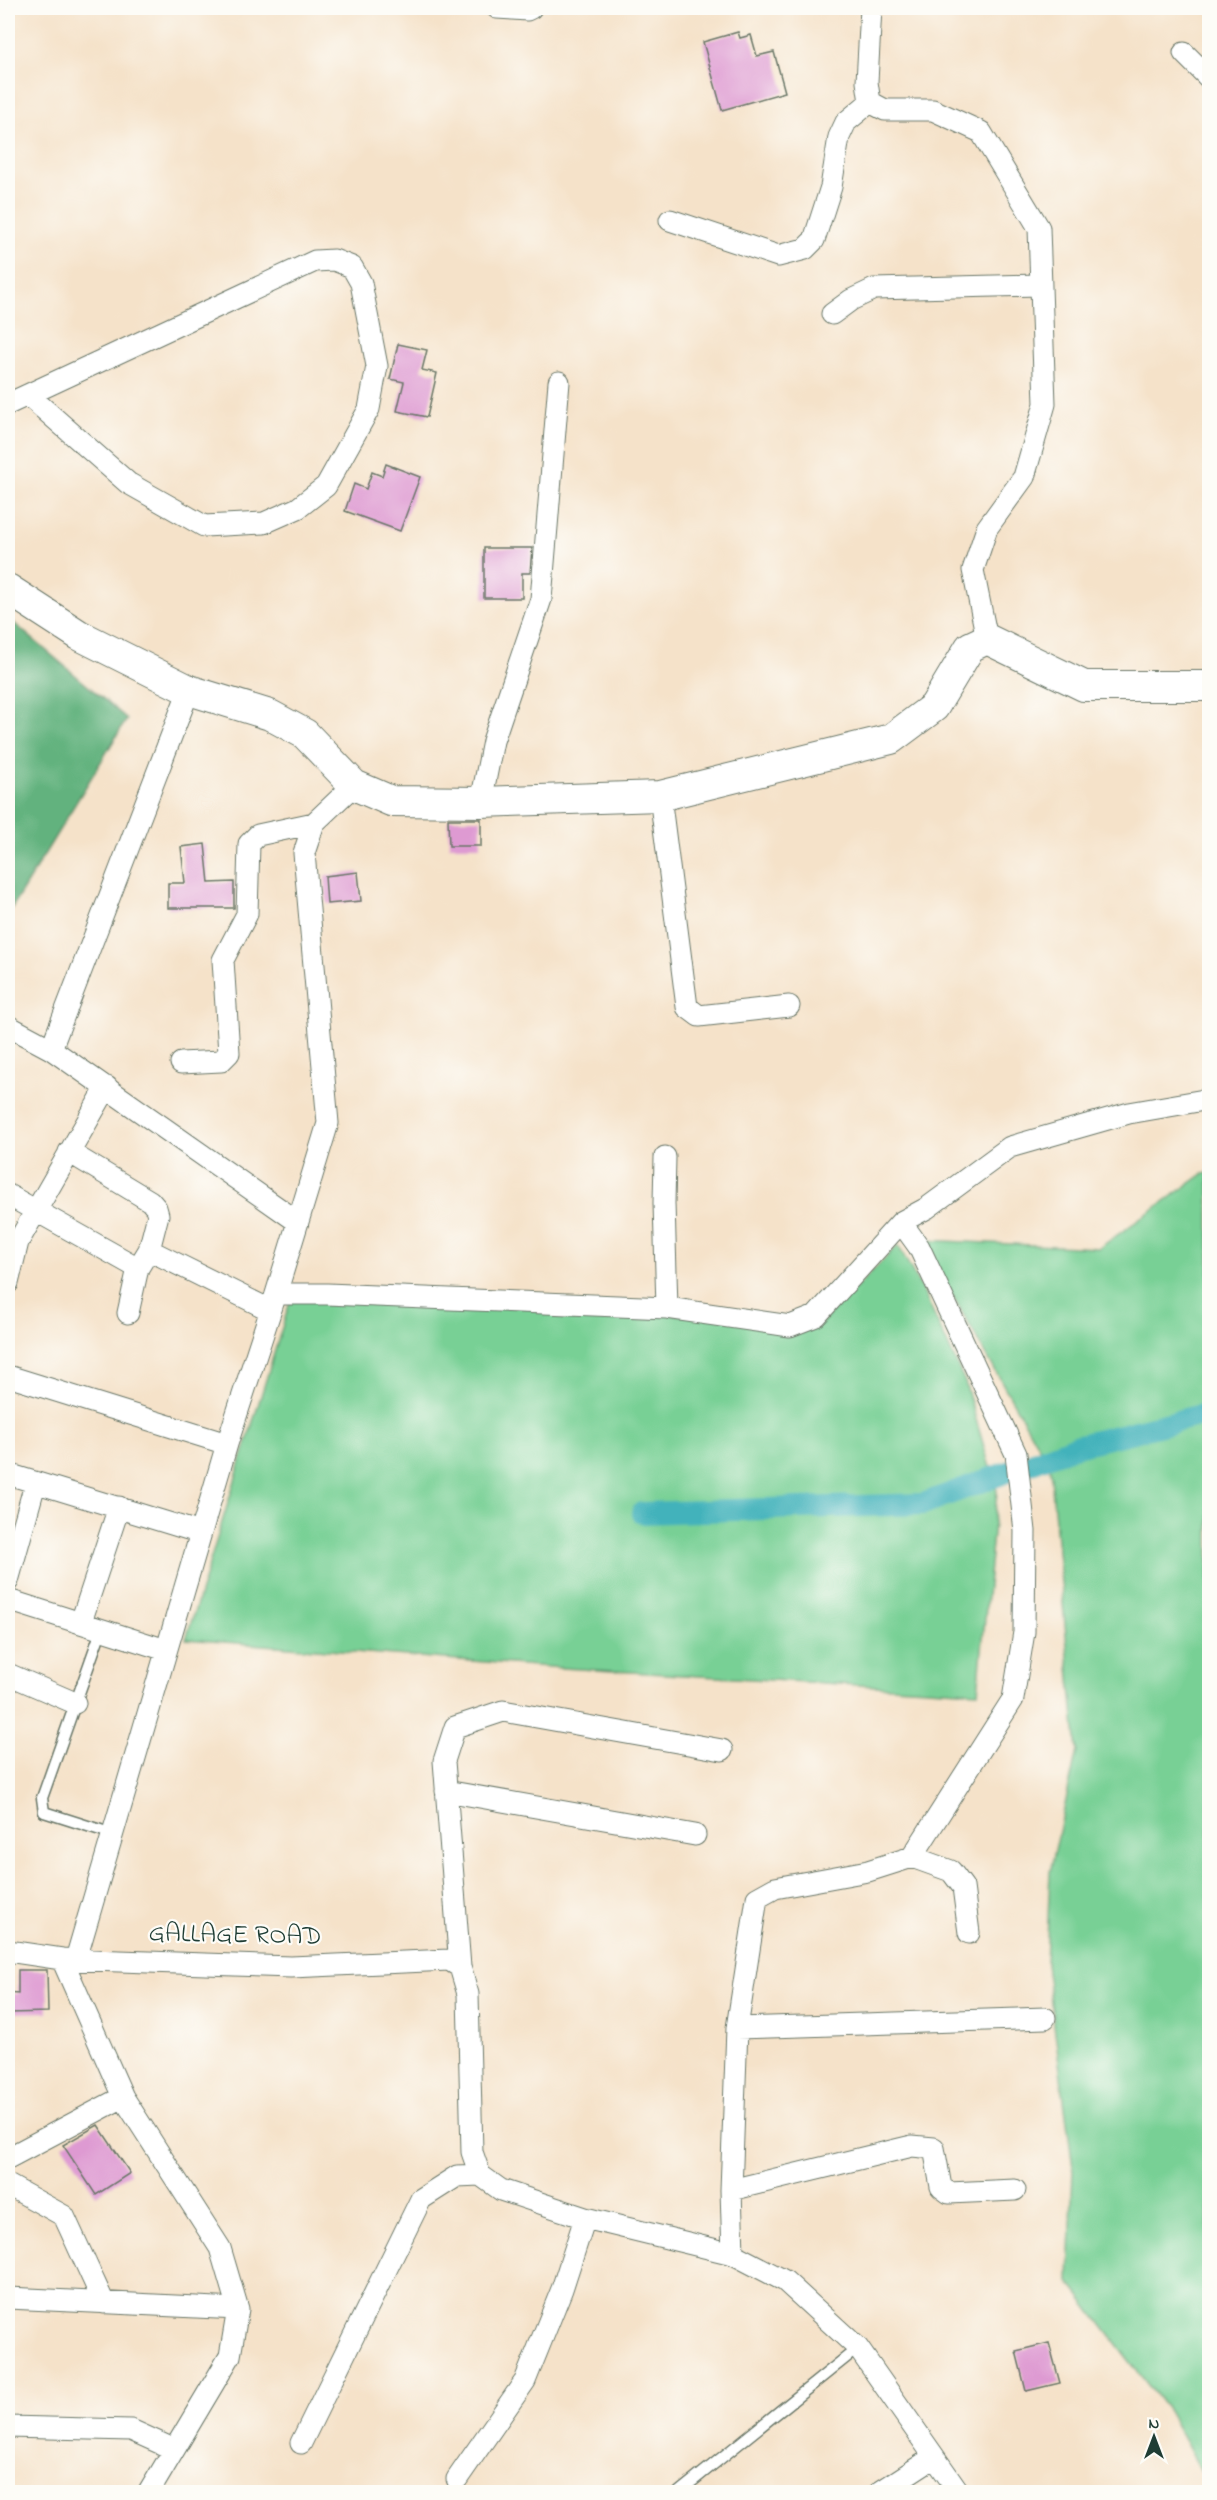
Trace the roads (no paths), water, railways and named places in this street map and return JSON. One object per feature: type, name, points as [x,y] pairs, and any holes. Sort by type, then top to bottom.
[{"type":"street","points":[[497,8],[527,10],[531,8]]},
{"type":"street","points":[[870,102],[867,82],[871,8]]},
{"type":"street","points":[[1184,53],[1209,79]]},
{"type":"street","points":[[670,219],[778,256],[805,249],[814,240],[831,187],[846,122],[870,102]]},
{"type":"street","points":[[870,102],[885,110],[933,110],[981,132],[1039,228],[1039,285],[1045,404],[1024,477],[987,528],[973,570],[987,639]]},
{"type":"street","points":[[8,404],[315,261],[334,261],[352,267],[361,283],[377,366],[369,409],[326,486],[298,508],[264,523],[204,526],[128,483],[28,395]]},
{"type":"street","points":[[832,314],[851,300],[874,289],[1039,285]]},
{"type":"street","points":[[482,802],[493,741],[541,599],[559,382]]},
{"type":"street","points":[[8,589],[79,635],[189,690],[270,715],[305,734],[354,785],[391,801],[482,802],[660,796],[891,739],[933,707],[970,646],[987,639],[1084,686],[1209,686]]},
{"type":"street","points":[[51,1049],[189,690]]},
{"type":"street","points":[[149,2493],[230,2356],[238,2309],[220,2248],[123,2097],[69,1959],[113,1834],[227,1444],[328,1123],[304,853],[314,823],[354,785]]},
{"type":"street","points":[[660,796],[687,1007],[699,1016],[789,1006]]},
{"type":"street","points":[[181,1063],[221,1062],[230,1053],[223,960],[247,914],[249,844],[258,835],[314,823]]},
{"type":"street","points":[[8,1026],[51,1049],[298,1222]]},
{"type":"street","points":[[8,1283],[18,1242],[34,1210],[107,1088]]},
{"type":"street","points":[[149,1250],[273,1302],[327,1294],[667,1308],[790,1326],[816,1317],[901,1222],[927,1208],[1010,1147],[1129,1113],[1209,1099]]},
{"type":"street","points":[[69,1152],[156,1208],[158,1215],[149,1250],[138,1268],[128,1313]]},
{"type":"street","points":[[666,1156],[664,1203],[667,1308]]},
{"type":"street","points":[[8,1196],[138,1268]]},
{"type":"street","points":[[901,1222],[919,1247],[1016,1454],[1025,1531],[1024,1632],[1013,1699],[912,1857]]},
{"type":"street","points":[[8,1376],[227,1444]]},
{"type":"street","points":[[8,1474],[201,1533]]},
{"type":"street","points":[[8,1581],[35,1484]]},
{"type":"street","points":[[81,1622],[120,1507]]},
{"type":"street","points":[[8,1600],[166,1650]]},
{"type":"street","points":[[8,1674],[75,1703]]},
{"type":"street","points":[[722,1750],[503,1711],[456,1727],[444,1761],[460,1967],[468,1994],[472,2152],[480,2175],[501,2190],[585,2218],[733,2254],[785,2281],[858,2348],[959,2493]]},
{"type":"street","points":[[446,1791],[695,1835]]},
{"type":"street","points":[[733,2254],[731,2190],[737,2028],[757,1898],[775,1888],[868,1871],[912,1857],[951,1871],[963,1887],[969,1933]]},
{"type":"street","name":"GALLAGE ROAD","points":[[8,1951],[69,1959],[291,1967],[449,1960],[460,1967]]},
{"type":"street","points":[[737,2028],[1045,2018]]},
{"type":"street","points":[[8,2158],[123,2097]]},
{"type":"street","points":[[731,2190],[912,2146],[934,2148],[941,2187],[949,2193],[1015,2190]]},
{"type":"street","points":[[301,2443],[421,2199],[457,2176],[480,2175]]},
{"type":"street","points":[[8,2185],[64,2216],[104,2303]]},
{"type":"street","points":[[457,2479],[525,2381],[562,2289],[585,2218]]},
{"type":"street","points":[[8,2298],[238,2309]]},
{"type":"street","points":[[8,2427],[131,2430],[173,2449]]},
{"type":"street","points":[[880,2493],[934,2457]]},
{"type":"lane","points":[[102,1629],[42,1798],[44,1812],[113,1834]]},
{"type":"lane","points":[[679,2493],[858,2348]]},
{"type":"waterway","points":[[642,1513],[923,1504],[1076,1446],[1210,1413]]}]
